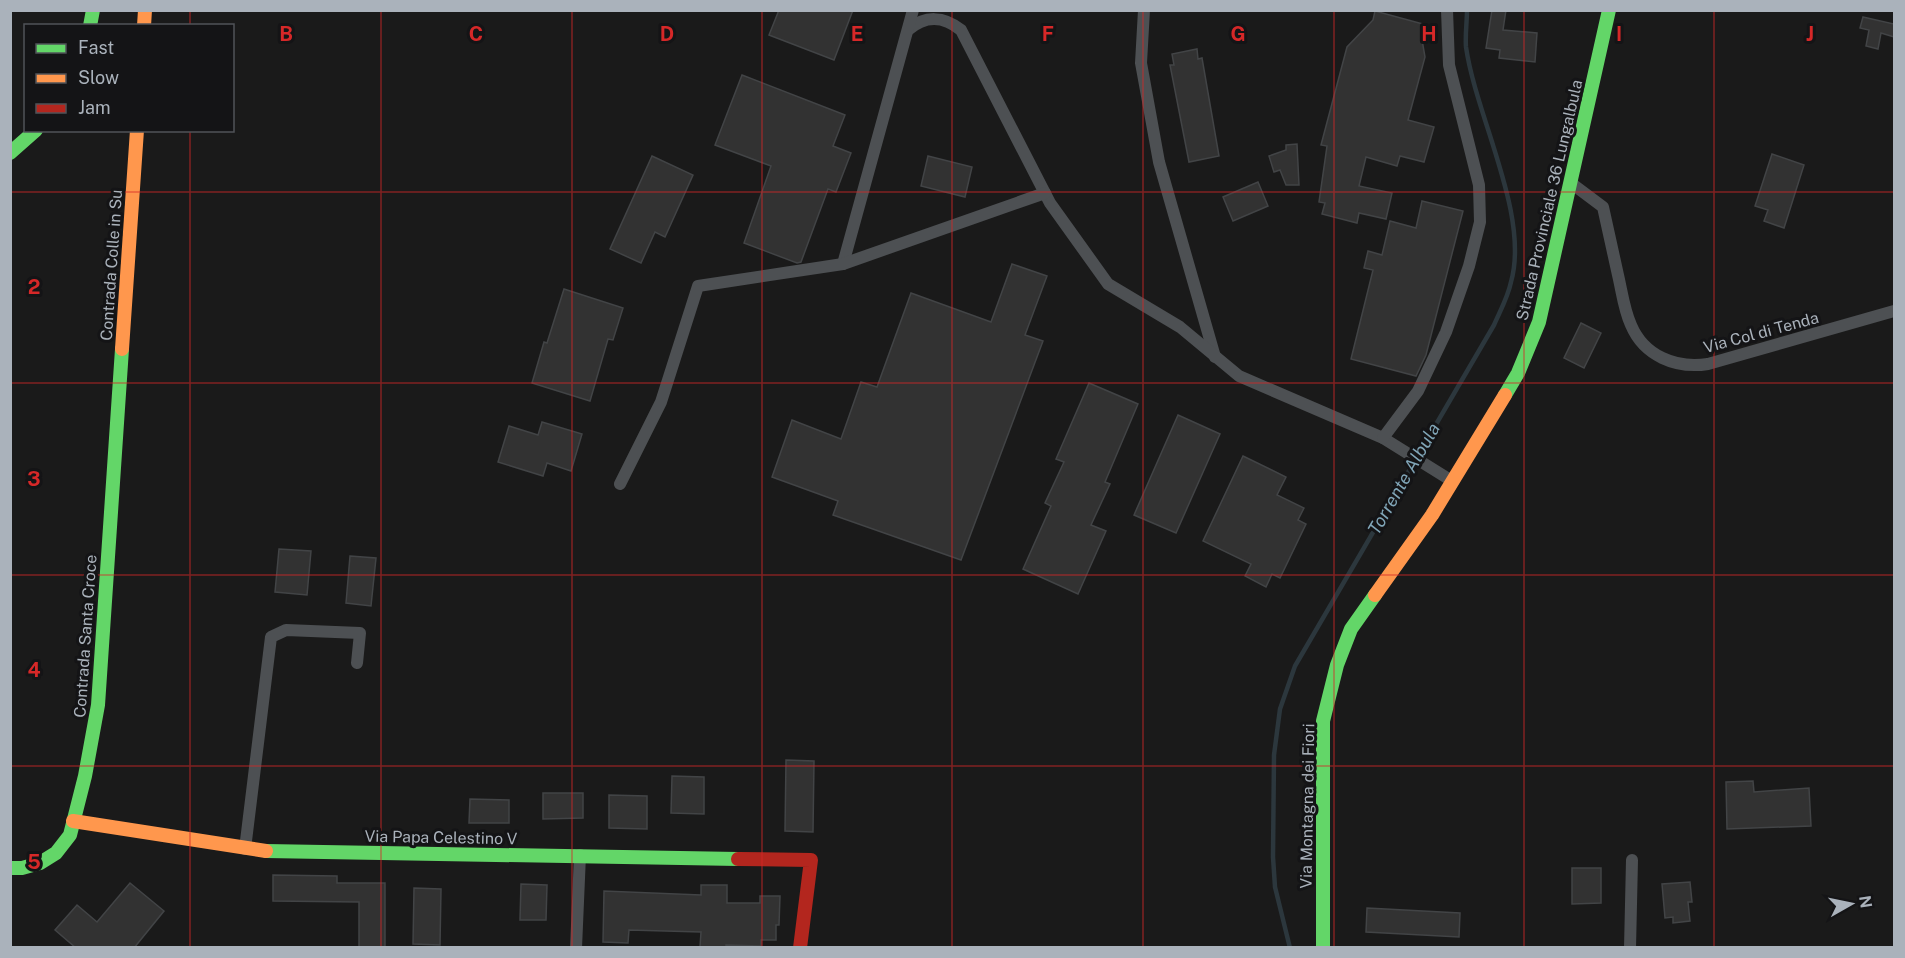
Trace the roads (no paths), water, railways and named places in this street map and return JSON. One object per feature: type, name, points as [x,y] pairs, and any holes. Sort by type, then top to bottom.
[{"type":"street","points":[[843,264],[913,10]]},
{"type":"street","points":[[1144,10],[1141,63],[1159,162],[1216,358]]},
{"type":"street","points":[[1383,438],[1418,391],[1446,332],[1469,267],[1480,222],[1479,185],[1449,65],[1448,10]]},
{"type":"street","name":"Strada Provinciale 36 Lungalbula","points":[[1432,516],[1518,373],[1539,322],[1609,10]]},
{"type":"street","points":[[908,30],[921,21],[937,19],[954,24],[961,30],[1045,193],[1108,284],[1180,327],[1239,376],[1383,438],[1452,481]]},
{"type":"street","points":[[10,153],[34,132]]},
{"type":"street","name":"Contrada Colle in Su","points":[[118,401],[137,132]]},
{"type":"street","name":"Via Col di Tenda","points":[[1571,183],[1604,207],[1630,324],[1635,334],[1649,350],[1667,361],[1687,366],[1708,364],[1894,311]]},
{"type":"street","points":[[620,484],[661,402],[698,286],[843,264],[1045,193]]},
{"type":"street","name":"Contrada Santa Croce","points":[[10,868],[22,868],[40,863],[56,854],[70,835],[85,776],[98,705],[118,401]]},
{"type":"street","name":"Via Montagna dei Fiori","points":[[1323,948],[1323,721],[1337,665],[1351,629],[1432,516]]},
{"type":"street","points":[[245,849],[271,637],[286,630],[360,633],[357,663]]},
{"type":"street","name":"Via Papa Celestino V","points":[[73,822],[259,851],[811,860],[800,948]]},
{"type":"street","points":[[576,948],[580,855]]},
{"type":"street","points":[[1630,948],[1632,860]]},
{"type":"waterway","name":"Torrente Albula","points":[[1290,948],[1275,887],[1273,857],[1274,755],[1280,709],[1295,666],[1494,325],[1511,282],[1515,256],[1513,227],[1508,197],[1480,104],[1466,47],[1467,10]]}]
